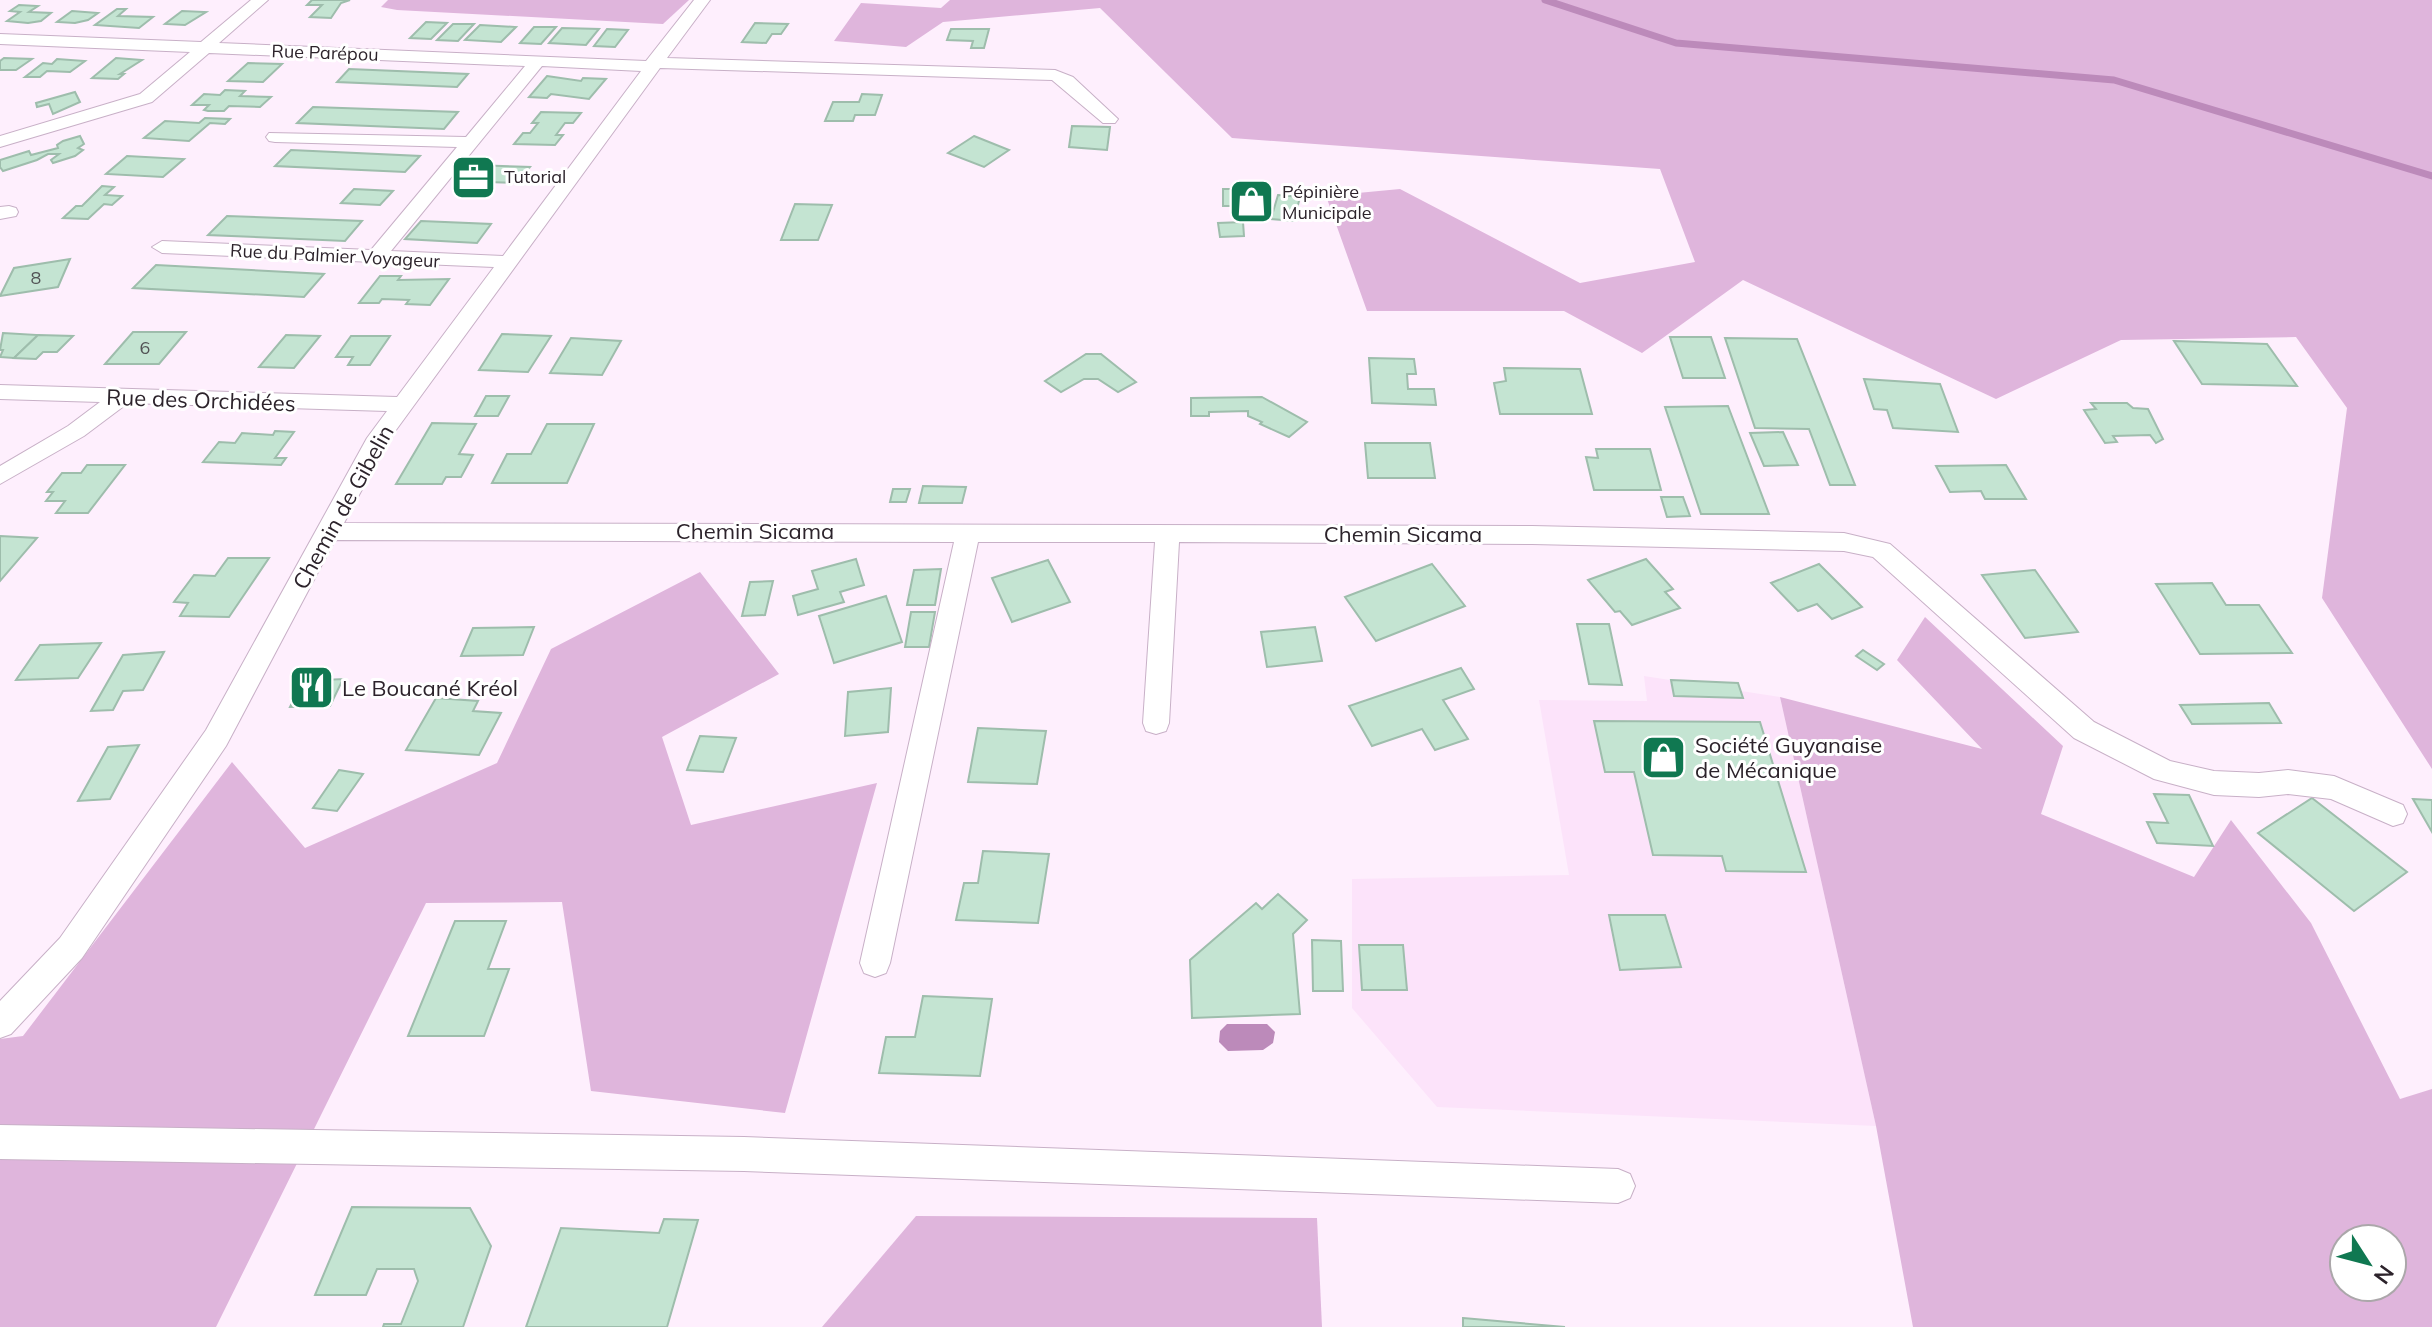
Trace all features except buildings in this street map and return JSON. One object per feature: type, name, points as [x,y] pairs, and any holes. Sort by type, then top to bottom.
[{"type":"street","points":[[0,142],[146,98],[207,49],[260,0]]},
{"type":"street","name":"Chemin de Gibelin","points":[[0,1023],[71,948],[216,738],[378,438],[702,0]]},
{"type":"street","name":"Rue Parépou","points":[[0,39],[537,62],[1055,75],[1067,81],[1109,119]]},
{"type":"street","points":[[375,258],[537,62]]},
{"type":"street","points":[[275,137],[470,142]]},
{"type":"street","name":"Rue du Palmier Voyageur","points":[[162,247],[509,262]]},
{"type":"street","name":"Rue des Orchidées","points":[[0,392],[120,398],[403,404]]},
{"type":"street","points":[[0,476],[76,431],[120,398]]},
{"type":"street","name":"Chemin Sicama","points":[[327,531],[1168,533],[1844,542],[1881,550],[2084,730],[2164,771],[2214,783],[2259,785],[2288,782],[2334,788],[2393,814]]},
{"type":"street","points":[[875,963],[968,532]]},
{"type":"street","points":[[1156,723],[1168,533]]},
{"type":"street","points":[[0,1142],[744,1154],[1618,1186]]},
{"type":"shaded area","points":[[388,0],[689,0],[663,24],[381,7]]},
{"type":"shaded area","points":[[950,0],[2432,0],[2432,769],[2322,598],[2347,408],[2296,337],[2121,340],[1996,399],[1743,280],[1642,353],[1564,311],[1367,311],[1326,196],[1400,189],[1580,283],[1695,262],[1660,169],[1232,138],[1100,8],[943,22],[906,47],[834,41],[861,3],[941,8]]},
{"type":"shaded area","points":[[700,572],[779,674],[662,737],[691,825],[877,783],[785,1113],[591,1091],[562,902],[426,903],[216,1327],[0,1327],[0,1039],[23,1036],[232,762],[305,848],[497,763],[551,649]]},
{"type":"shaded area","points":[[1925,617],[2063,746],[2041,814],[2194,877],[2231,820],[2311,923],[2400,1099],[2432,1089],[2432,1327],[1913,1327],[1876,1126],[1780,697],[1982,749],[1897,660]]},
{"type":"shaded area","points":[[1644,676],[1780,697],[1876,1126],[1437,1107],[1352,1008],[1352,879],[1569,875],[1539,700],[1647,701]]},
{"type":"shaded area","points":[[1227,1024],[1267,1024],[1275,1032],[1273,1043],[1263,1050],[1228,1051],[1219,1042],[1220,1031]]},
{"type":"shaded area","points":[[916,1216],[1317,1218],[1322,1327],[822,1327]]},
{"type":"waterway","points":[[1545,0],[1676,43],[2114,80],[2432,176]]},
{"type":"place","name":"Tutorial","points":[[473,177]]},
{"type":"place","name":"Pépinière Municipale","points":[[1251,202]]},
{"type":"place","name":"Le Boucané Kréol","points":[[311,688]]},
{"type":"place","name":"Société Guyanaise de Mécanique","points":[[1664,758]]}]
